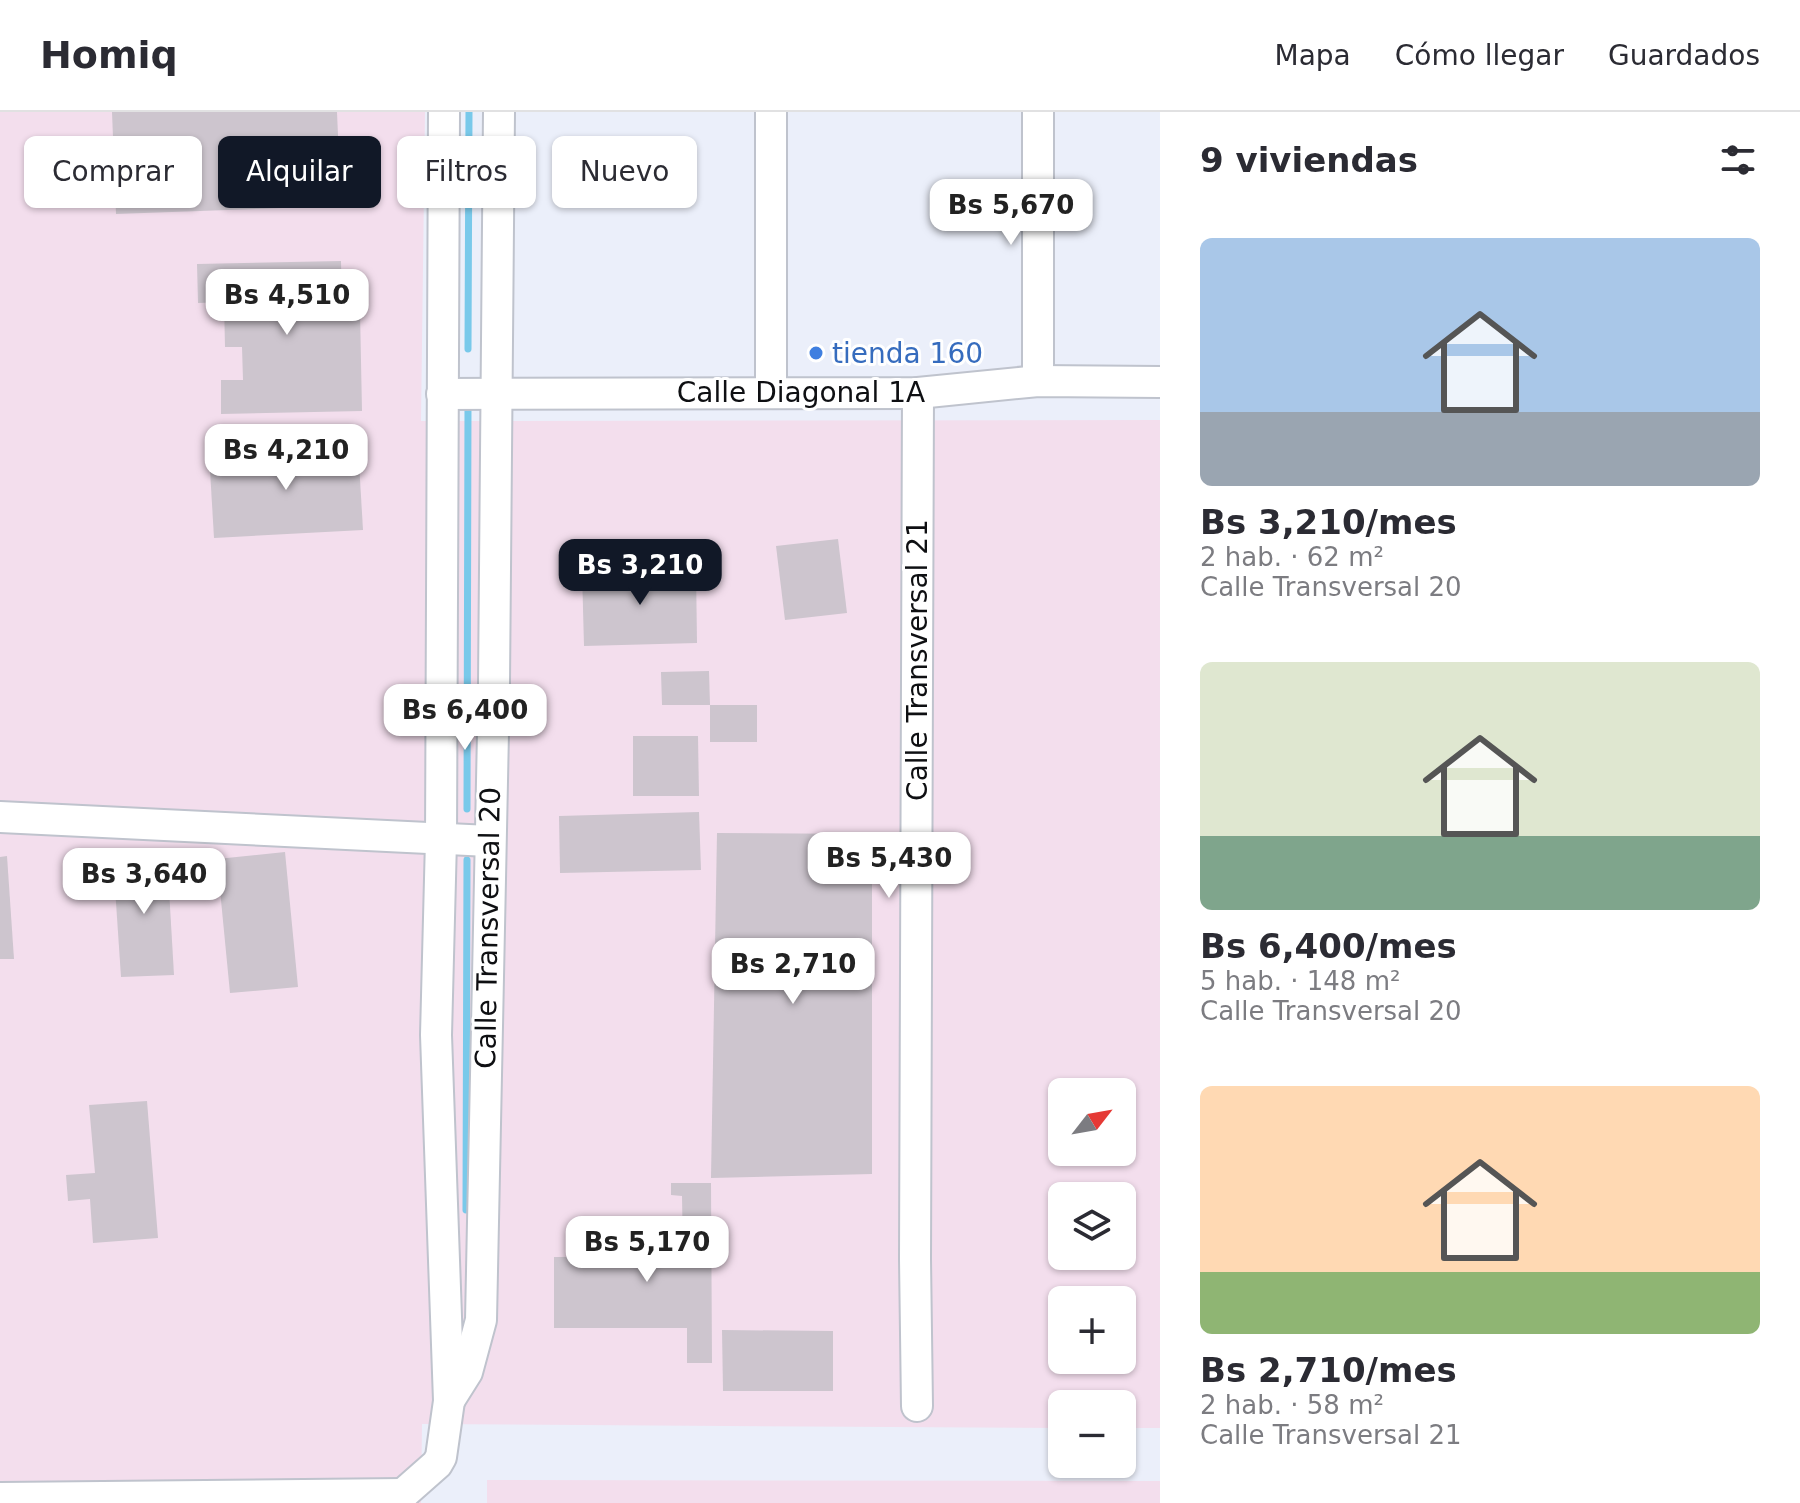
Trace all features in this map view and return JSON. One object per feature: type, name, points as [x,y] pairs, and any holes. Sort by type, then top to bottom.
[{"type":"street","name":"Calle Transversal 20","points":[[406,1498],[437,1464],[445,1449],[449,1401],[436,1096],[441,840],[444,112]]},
{"type":"street","name":"Calle Transversal 20","points":[[449,1401],[467,1372],[481,1320],[498,394],[499,112]]},
{"type":"street","points":[[771,112],[771,393]]},
{"type":"street","points":[[1038,112],[1038,381]]},
{"type":"street","name":"Calle Diagonal 1A","points":[[442,394],[918,393],[1038,381],[1160,382]]},
{"type":"street","name":"Calle Transversal 21","points":[[917,1406],[918,393]]},
{"type":"street","points":[[0,817],[489,841]]},
{"type":"street","points":[[0,1498],[62,1501],[406,1498]]},
{"type":"shaded area","points":[[0,112],[425,112],[425,136],[397,136],[397,208],[424,208],[421,421],[1160,420],[1160,1428],[1136,1428],[1136,1390],[1048,1390],[1048,1428],[422,1424],[421,1503],[0,1503]]},
{"type":"shaded area","points":[[487,1480],[1160,1481],[1160,1503],[487,1503]]},
{"type":"building","points":[[112,112],[337,112],[338,136],[218,136],[218,208],[285,208],[116,214],[116,208],[202,208],[202,136],[113,136]]},
{"type":"building","points":[[341,261],[342,312],[360,311],[362,411],[221,414],[221,380],[243,380],[242,347],[225,347],[224,302],[198,303],[197,264]]},
{"type":"building","points":[[358,445],[363,530],[214,538],[209,453]]},
{"type":"building","points":[[838,539],[847,613],[785,620],[776,546]]},
{"type":"building","points":[[696,569],[697,643],[584,646],[582,571]]},
{"type":"building","points":[[709,671],[710,705],[662,705],[661,672]]},
{"type":"building","points":[[710,705],[757,705],[757,742],[710,742]]},
{"type":"building","points":[[633,736],[698,736],[699,796],[633,796]]},
{"type":"building","points":[[699,812],[701,870],[560,873],[559,816]]},
{"type":"building","points":[[717,833],[872,834],[872,1174],[711,1178]]},
{"type":"building","points":[[285,852],[298,987],[230,993],[217,859]]},
{"type":"building","points":[[167,855],[174,975],[121,977],[113,858]]},
{"type":"building","points":[[7,856],[14,959],[0,959],[0,857]]},
{"type":"building","points":[[147,1101],[158,1238],[93,1243],[90,1199],[68,1201],[66,1175],[95,1173],[89,1105]]},
{"type":"building","points":[[671,1183],[711,1183],[712,1363],[687,1363],[687,1328],[554,1328],[554,1257],[683,1256],[682,1196],[671,1195]]},
{"type":"building","points":[[722,1330],[833,1331],[833,1391],[723,1391]]},
{"type":"waterway","points":[[468,349],[469,112]]},
{"type":"waterway","points":[[467,809],[468,403]]},
{"type":"waterway","points":[[466,1210],[467,860]]},
{"type":"place","name":"tienda 160","points":[[816,353]]}]
